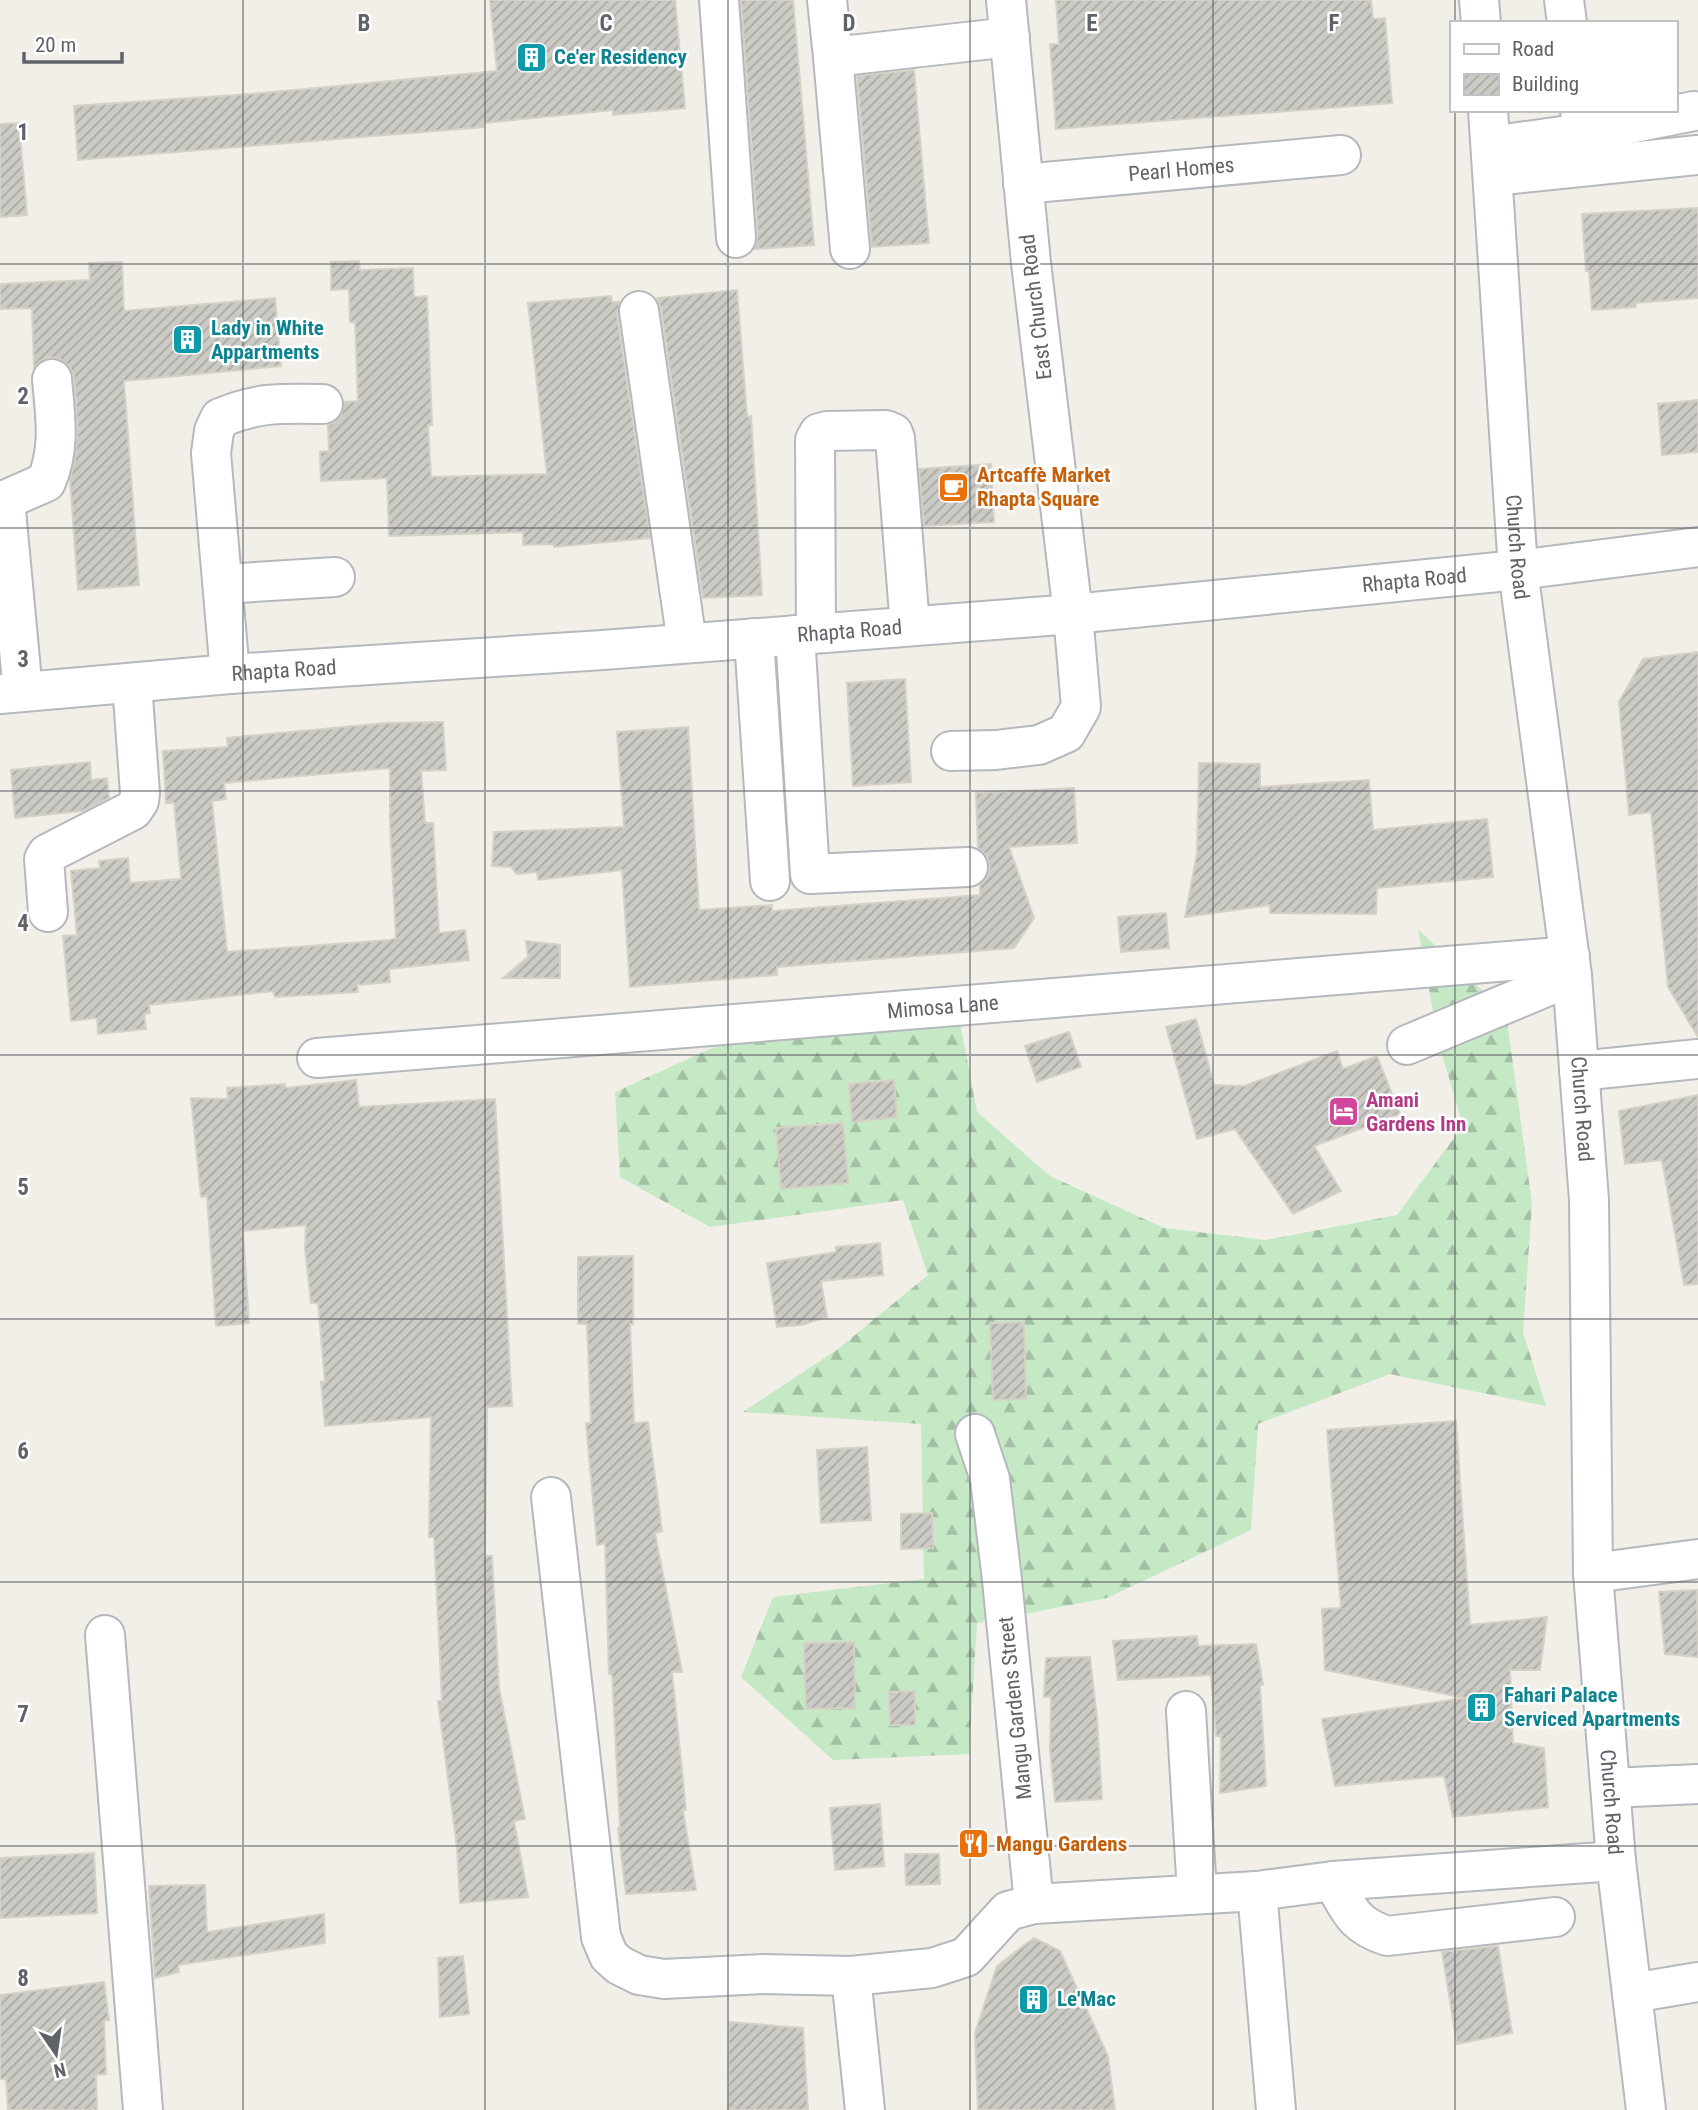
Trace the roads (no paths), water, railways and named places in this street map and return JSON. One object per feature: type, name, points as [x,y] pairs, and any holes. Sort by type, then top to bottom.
[{"type":"street","points":[[719,0],[736,238]]},
{"type":"street","points":[[827,0],[850,249]]},
{"type":"street","points":[[1479,0],[1481,21]]},
{"type":"street","points":[[1564,0],[1567,21]]},
{"type":"street","points":[[833,57],[1008,18]]},
{"type":"street","name":"East Church Road","points":[[951,751],[1039,745],[1066,733],[1081,707],[1073,614],[1023,184],[1008,18]]},
{"type":"street","points":[[1491,144],[1582,121],[1695,111]]},
{"type":"street","points":[[1491,144],[1698,155]]},
{"type":"street","name":"Church Road","points":[[1491,144],[1518,570],[1571,966],[1589,1200],[1593,1573],[1616,1861],[1646,2110]]},
{"type":"street","name":"Pearl Homes","points":[[1023,184],[1342,155]]},
{"type":"street","points":[[639,311],[687,643]]},
{"type":"street","points":[[12,693],[2,500],[46,482],[54,464],[57,439],[52,379]]},
{"type":"street","points":[[230,674],[211,453],[214,431],[220,418],[242,409],[269,403],[323,404]]},
{"type":"street","points":[[910,626],[893,433],[886,430],[819,433],[815,440],[806,634],[810,874],[968,867]]},
{"type":"street","name":"Rhapta Road","points":[[12,693],[230,674],[1073,614],[1518,570],[1698,547]]},
{"type":"street","points":[[223,584],[335,577]]},
{"type":"street","points":[[754,638],[770,881]]},
{"type":"street","points":[[48,912],[44,859],[47,853],[132,810],[139,801],[132,682]]},
{"type":"street","points":[[1407,1045],[1571,966]]},
{"type":"street","name":"Mimosa Lane","points":[[317,1058],[1571,966]]},
{"type":"street","points":[[1579,1071],[1698,1059]]},
{"type":"street","name":"Mangu Gardens Street","points":[[975,1434],[990,1479],[1034,1904]]},
{"type":"street","points":[[551,1497],[601,1937],[609,1956],[619,1965],[639,1975],[664,1979],[764,1974],[851,1976],[932,1968],[967,1956],[1008,1911],[1034,1904],[1257,1891],[1333,1881],[1616,1861]]},
{"type":"street","points":[[1593,1573],[1698,1559]]},
{"type":"street","points":[[105,1635],[143,2110]]},
{"type":"street","points":[[1186,1711],[1196,1894]]},
{"type":"street","points":[[1611,1788],[1698,1784]]},
{"type":"street","points":[[1333,1881],[1357,1922],[1387,1936],[1555,1917]]},
{"type":"street","points":[[1257,1891],[1276,2110]]},
{"type":"street","points":[[851,1976],[865,2110]]},
{"type":"street","points":[[1632,1993],[1698,1982]]},
{"type":"place","name":"Ce'er Residency","points":[[531,57]]},
{"type":"place","name":"Lady in White Appartments","points":[[188,340]]},
{"type":"place","name":"Artcaffè Market Rhapta Square","points":[[954,487]]},
{"type":"place","name":"Amani Gardens Inn","points":[[1343,1112]]},
{"type":"place","name":"Fahari Palace Serviced Apartments","points":[[1481,1707]]},
{"type":"place","name":"Mangu Gardens","points":[[973,1844]]},
{"type":"place","name":"Le'Mac","points":[[1034,1999]]}]
